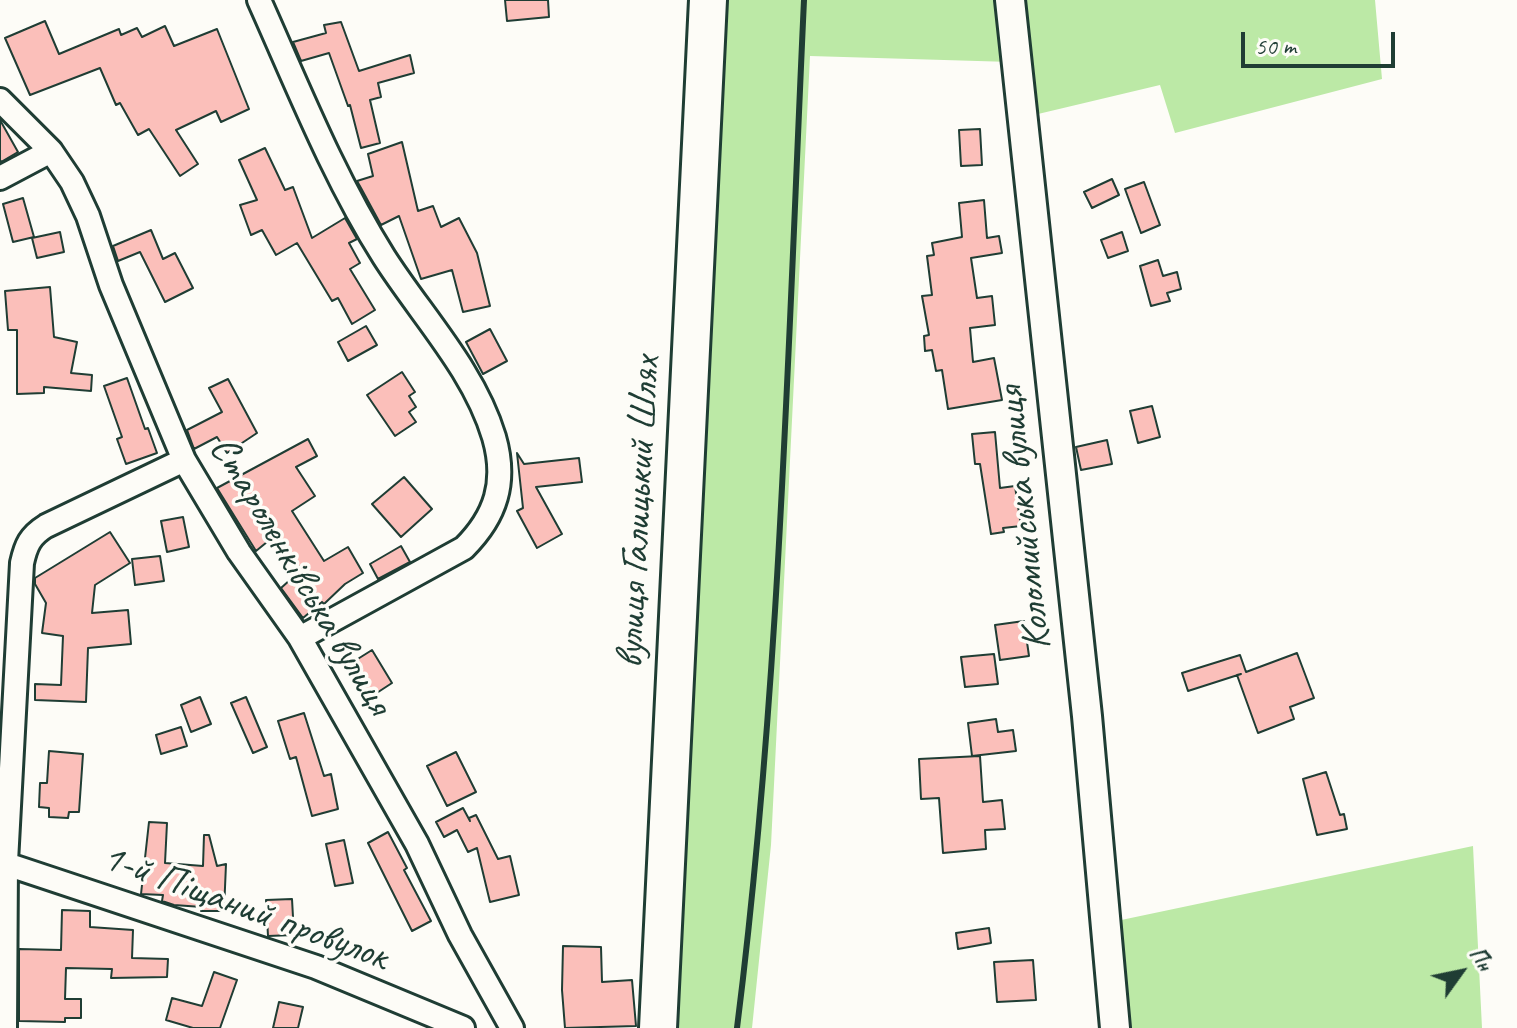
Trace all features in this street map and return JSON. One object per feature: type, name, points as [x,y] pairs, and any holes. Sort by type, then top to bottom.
[{"type":"highway","name":"вулиця Галицький Шлях","points":[[658,1028],[708,0]]},
{"type":"street","points":[[259,0],[316,129],[352,200],[383,256],[478,396],[494,438],[499,462],[494,509],[483,529],[464,548],[300,638]]},
{"type":"street","name":"Коломийська вулиця","points":[[1010,0],[1087,716],[1115,1028]]},
{"type":"street","name":"Староленківська вулиця","points":[[0,100],[51,151],[72,182],[184,460],[239,552],[300,638],[417,844],[460,935],[512,1028]]},
{"type":"street","points":[[0,178],[51,151]]},
{"type":"street","points":[[5,1028],[3,862],[22,563],[27,543],[34,533],[46,526],[184,460]]},
{"type":"street","name":"1-й Піщаний провулок","points":[[3,862],[316,967],[463,1028]]},
{"type":"green space","points":[[700,0],[1375,0],[1382,79],[1175,133],[1160,85],[1017,119],[1011,62],[810,56],[771,845],[752,1028],[651,1028]]},
{"type":"green space","points":[[1473,846],[1482,1028],[1118,1028],[1107,923]]},
{"type":"building","points":[[505,0],[548,0],[549,17],[507,21]]},
{"type":"building","points":[[45,21],[59,54],[119,29],[121,35],[137,28],[142,37],[165,26],[174,46],[217,29],[249,109],[221,122],[216,111],[176,130],[198,164],[180,176],[149,129],[138,135],[120,103],[116,105],[100,68],[30,95],[5,38]]},
{"type":"building","points":[[341,22],[359,71],[410,55],[414,73],[378,83],[381,97],[370,100],[380,143],[361,148],[350,105],[329,53],[301,61],[293,42],[326,33],[324,25]]},
{"type":"building","points":[[0,120],[18,152],[1,162],[0,160]]},
{"type":"building","points":[[980,129],[982,165],[961,166],[959,130]]},
{"type":"building","points":[[402,142],[418,211],[433,206],[441,227],[459,218],[477,253],[490,306],[463,312],[452,270],[421,279],[399,216],[381,225],[357,181],[373,176],[368,154]]},
{"type":"building","points":[[265,148],[285,190],[293,187],[312,238],[345,218],[357,239],[349,243],[360,263],[350,269],[375,310],[352,324],[338,298],[332,301],[297,243],[276,255],[262,230],[251,235],[240,205],[257,200],[239,160]]},
{"type":"building","points":[[1112,179],[1119,195],[1092,208],[1084,192]]},
{"type":"building","points":[[1144,182],[1160,225],[1141,233],[1125,189]]},
{"type":"building","points":[[23,198],[34,237],[13,242],[3,204]]},
{"type":"building","points":[[984,200],[987,238],[999,236],[1002,253],[971,258],[977,298],[992,296],[995,325],[970,328],[973,362],[994,358],[1002,400],[948,409],[942,370],[936,371],[932,350],[925,351],[924,336],[929,335],[922,296],[932,295],[927,256],[934,255],[932,243],[962,237],[959,203]]},
{"type":"building","points":[[151,230],[163,259],[175,253],[193,288],[165,302],[140,252],[118,261],[113,246]]},
{"type":"building","points":[[60,232],[64,252],[37,258],[32,238]]},
{"type":"building","points":[[1122,232],[1128,251],[1108,258],[1101,240]]},
{"type":"building","points":[[1158,260],[1163,276],[1177,272],[1181,289],[1167,293],[1170,301],[1151,306],[1140,266]]},
{"type":"building","points":[[50,287],[54,337],[77,342],[71,373],[92,375],[91,391],[44,387],[44,393],[17,394],[17,330],[8,330],[5,291]]},
{"type":"building","points":[[366,326],[377,345],[348,361],[338,342]]},
{"type":"building","points":[[490,329],[507,361],[483,374],[466,342]]},
{"type":"building","points":[[402,372],[415,392],[409,396],[416,407],[409,412],[416,422],[395,436],[367,395]]},
{"type":"building","points":[[127,378],[157,453],[126,464],[117,439],[122,437],[104,386]]},
{"type":"building","points":[[228,379],[257,433],[227,453],[217,437],[194,449],[187,430],[222,412],[209,388]]},
{"type":"building","points":[[1152,406],[1160,437],[1138,443],[1130,411]]},
{"type":"building","points":[[995,432],[1000,488],[1015,486],[1021,526],[1003,528],[1004,532],[991,534],[980,464],[975,464],[972,434]]},
{"type":"building","points":[[308,439],[317,456],[296,467],[315,496],[292,511],[324,561],[348,547],[363,573],[303,618],[281,588],[301,570],[278,533],[256,551],[217,488]]},
{"type":"building","points":[[1107,440],[1112,464],[1081,470],[1076,447]]},
{"type":"building","points":[[517,453],[524,464],[579,458],[582,482],[536,487],[562,534],[537,548],[517,511],[523,508]]},
{"type":"building","points":[[404,477],[432,509],[401,537],[372,504]]},
{"type":"building","points":[[183,517],[189,547],[167,552],[161,521]]},
{"type":"building","points":[[110,532],[130,563],[95,585],[92,613],[128,610],[131,644],[88,648],[86,702],[35,700],[35,684],[61,685],[63,636],[42,633],[46,603],[35,584],[35,578]]},
{"type":"building","points":[[401,546],[410,562],[378,579],[370,564]]},
{"type":"building","points":[[160,556],[164,581],[135,585],[132,559]]},
{"type":"building","points":[[1024,621],[1029,656],[1000,660],[995,625]]},
{"type":"building","points":[[372,650],[392,683],[366,700],[345,667]]},
{"type":"building","points":[[1297,653],[1314,698],[1290,707],[1294,719],[1258,733],[1237,675],[1188,691],[1182,673],[1240,655],[1246,672]]},
{"type":"building","points":[[994,654],[998,684],[965,687],[961,657]]},
{"type":"building","points":[[200,697],[211,724],[191,732],[181,705]]},
{"type":"building","points":[[246,697],[267,747],[253,753],[231,703]]},
{"type":"building","points":[[304,713],[324,776],[331,774],[338,809],[312,816],[296,757],[290,759],[278,721]]},
{"type":"building","points":[[996,719],[998,732],[1013,730],[1016,751],[972,756],[968,723]]},
{"type":"building","points":[[181,727],[187,746],[161,754],[156,735]]},
{"type":"building","points":[[49,751],[83,754],[79,812],[69,812],[68,818],[49,817],[49,808],[39,807],[40,783],[47,783]]},
{"type":"building","points":[[456,752],[476,792],[447,806],[427,766]]},
{"type":"building","points":[[980,756],[983,802],[1002,800],[1005,829],[985,830],[986,849],[943,853],[939,798],[921,799],[919,759]]},
{"type":"building","points":[[1326,772],[1347,829],[1317,835],[1303,779]]},
{"type":"building","points":[[463,808],[470,821],[469,818],[476,815],[498,859],[510,856],[519,895],[490,902],[477,848],[468,852],[457,830],[444,837],[436,822]]},
{"type":"building","points":[[149,822],[167,823],[165,863],[203,866],[204,835],[209,835],[217,866],[226,864],[224,911],[201,911],[202,907],[162,901],[163,895],[141,894]]},
{"type":"building","points":[[388,832],[431,921],[412,931],[368,843]]},
{"type":"building","points":[[344,840],[353,883],[335,886],[326,844]]},
{"type":"building","points":[[292,899],[294,935],[268,936],[266,900]]},
{"type":"building","points":[[62,910],[90,911],[90,927],[133,930],[132,958],[168,959],[167,977],[111,978],[112,969],[66,968],[65,999],[81,999],[81,1018],[65,1018],[65,1022],[19,1021],[19,949],[61,950]]},
{"type":"building","points":[[989,928],[991,943],[958,949],[956,933]]},
{"type":"building","points":[[563,946],[601,947],[602,982],[632,980],[636,1026],[565,1028]]},
{"type":"building","points":[[1033,960],[1036,1000],[997,1002],[994,962]]},
{"type":"building","points":[[214,972],[237,980],[220,1028],[193,1028],[166,1020],[172,998],[202,1006]]},
{"type":"building","points":[[279,1002],[303,1007],[298,1028],[273,1028]]},
{"type":"railway","points":[[737,1028],[752,900],[773,643],[804,0]]}]
